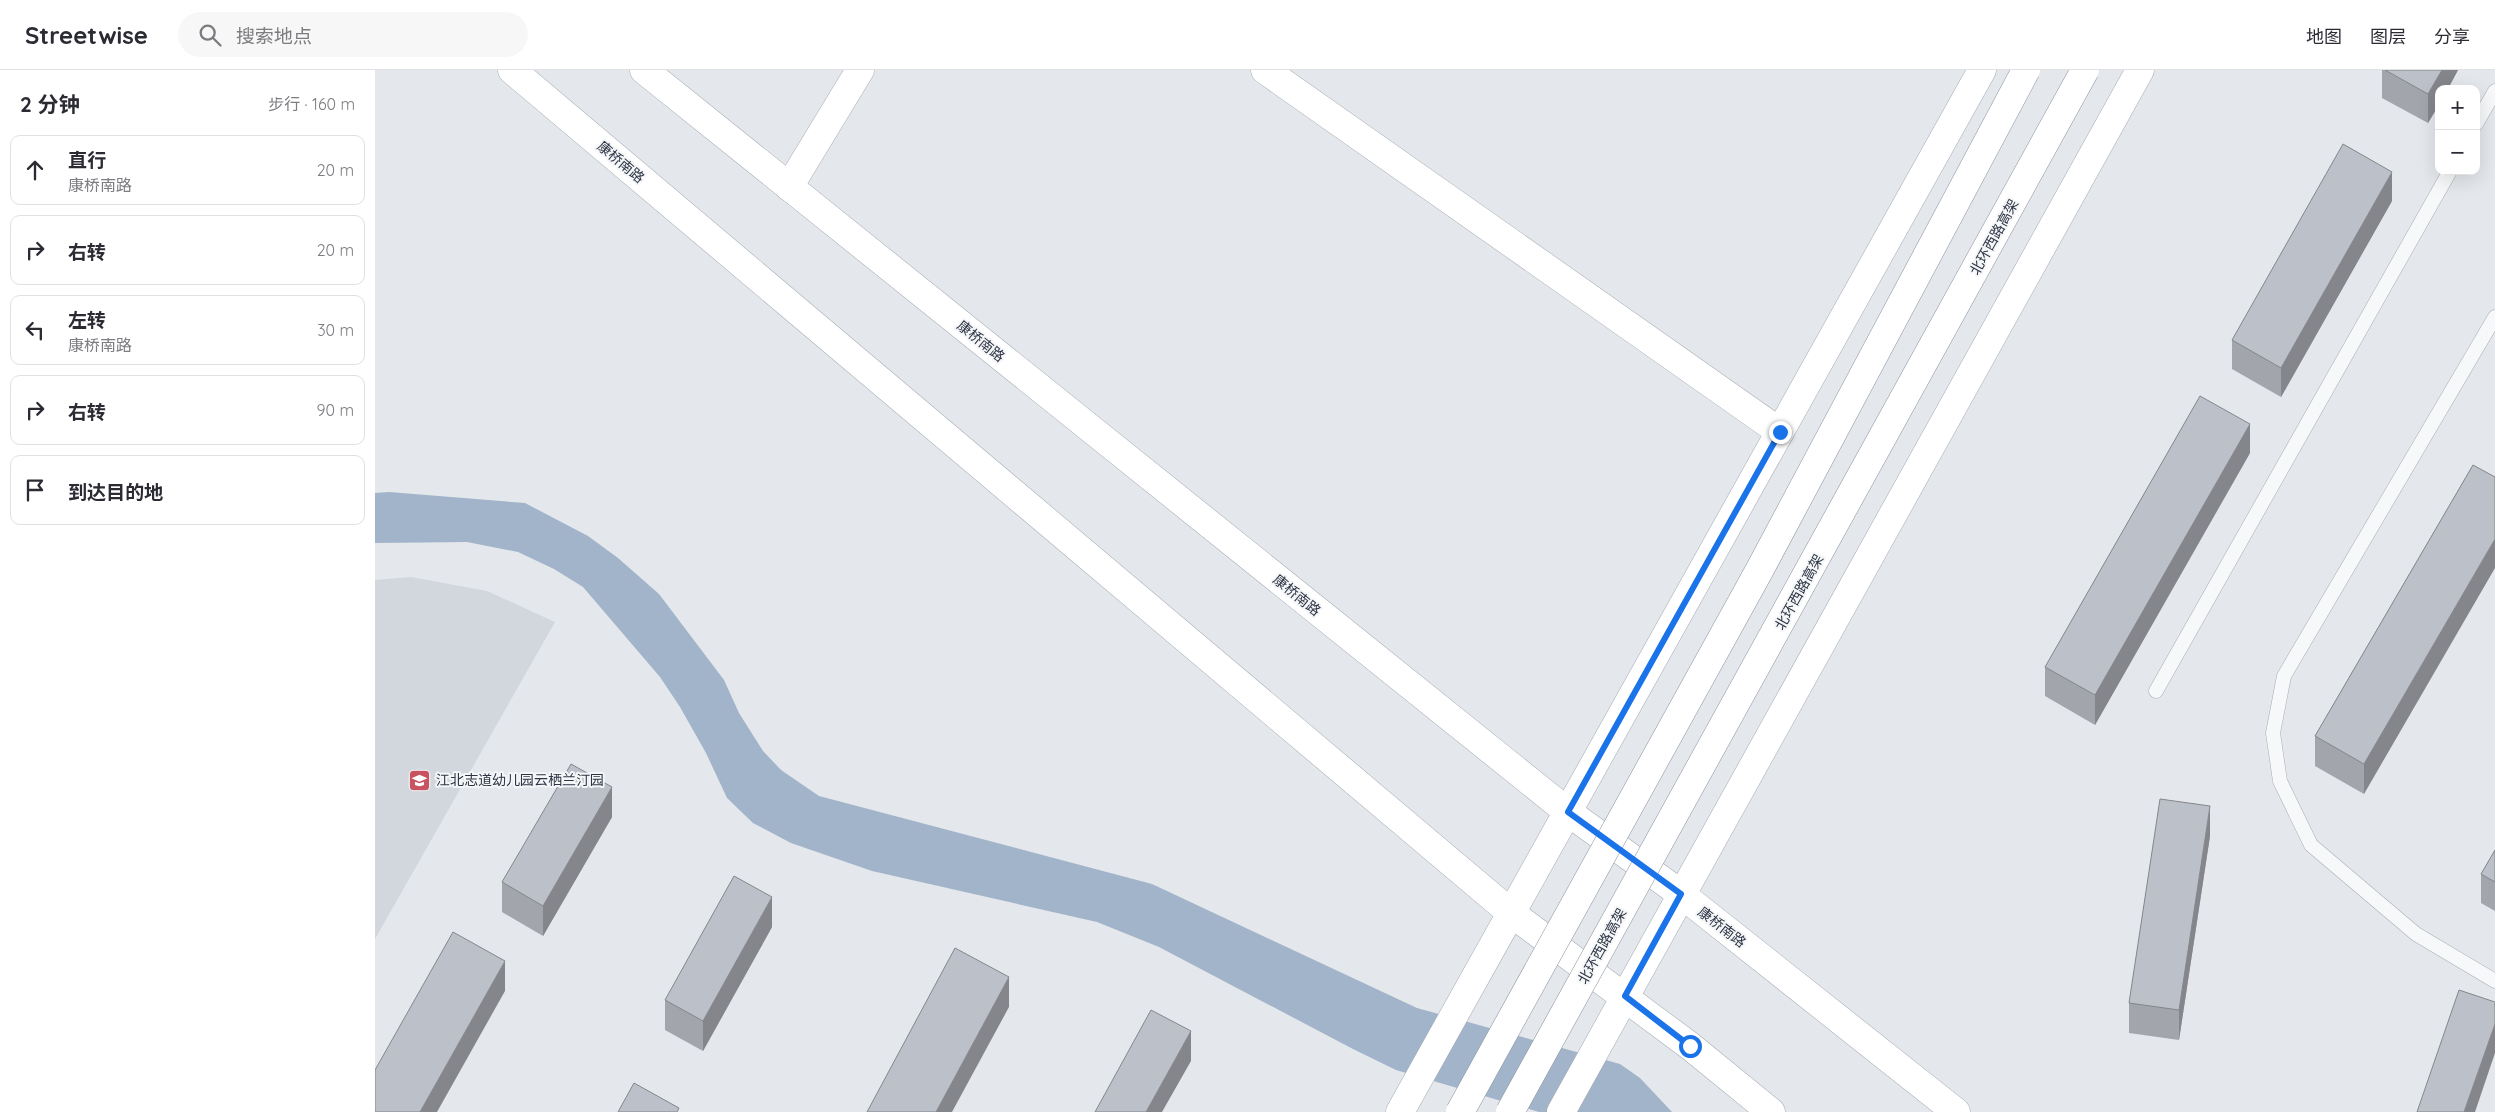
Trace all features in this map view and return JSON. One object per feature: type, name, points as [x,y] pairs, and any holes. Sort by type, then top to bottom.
[{"type":"main road","name":"康桥南路","points":[[512,70],[1511,913],[1625,996],[1771,1112]]},
{"type":"main road","name":"康桥南路","points":[[644,70],[1568,812],[1681,894],[1955,1112]]},
{"type":"main road","points":[[789,187],[860,70]]},
{"type":"main road","points":[[1265,70],[1780,432]]},
{"type":"main road","points":[[1400,1112],[1982,70]]},
{"type":"main road","points":[[1460,1112],[1754,579],[2026,70]]},
{"type":"main road","name":"北环西路高架","points":[[1510,1112],[2085,70]]},
{"type":"main road","points":[[1561,1112],[2140,70]]},
{"type":"lane","points":[[2480,117],[2495,91]]},
{"type":"lane","points":[[2156,691],[2448,175]]},
{"type":"lane","points":[[2495,317],[2284,676],[2273,733],[2280,781],[2311,845],[2416,934],[2495,981]]},
{"type":"shaded area","name":"江北志道幼儿园云栖兰汀园","points":[[411,577],[487,591],[555,622],[375,939],[375,580]]},
{"type":"water","points":[[389,492],[525,503],[588,536],[618,558],[659,594],[724,680],[739,713],[763,751],[781,770],[819,796],[1152,884],[1417,1008],[1620,1064],[1640,1078],[1672,1112],[1539,1112],[1396,1070],[1159,947],[1097,922],[872,871],[791,843],[753,823],[727,798],[706,753],[680,707],[660,677],[583,587],[554,569],[518,552],[467,542],[375,543],[375,493]]},
{"type":"building","points":[[2385,70],[2442,70],[2428,94]]},
{"type":"building","points":[[2343,144],[2392,172],[2281,368],[2232,340]]},
{"type":"building","points":[[2200,396],[2250,424],[2095,695],[2045,667]]},
{"type":"building","points":[[2473,465],[2495,477],[2495,539],[2364,764],[2315,736]]},
{"type":"building","points":[[571,764],[612,787],[543,906],[502,882]]},
{"type":"building","points":[[2160,799],[2210,806],[2179,1010],[2129,1003]]},
{"type":"building","points":[[2495,850],[2495,882],[2481,874]]},
{"type":"building","points":[[734,876],[772,897],[703,1021],[665,1000]]},
{"type":"building","points":[[453,932],[505,961],[420,1112],[375,1112],[375,1070]]},
{"type":"building","points":[[955,948],[1009,977],[936,1112],[867,1112]]},
{"type":"building","points":[[2459,990],[2495,1002],[2495,1024],[2464,1112],[2417,1112]]},
{"type":"building","points":[[1151,1010],[1191,1031],[1146,1112],[1095,1112]]},
{"type":"building","points":[[634,1083],[679,1108],[677,1112],[618,1112]]},
{"type":"place","name":"江北志道幼儿园云栖兰汀园","points":[[420,780]]},
{"type":"route","points":[[1690,1046],[1625,996],[1681,894],[1568,812],[1780,432]]}]
